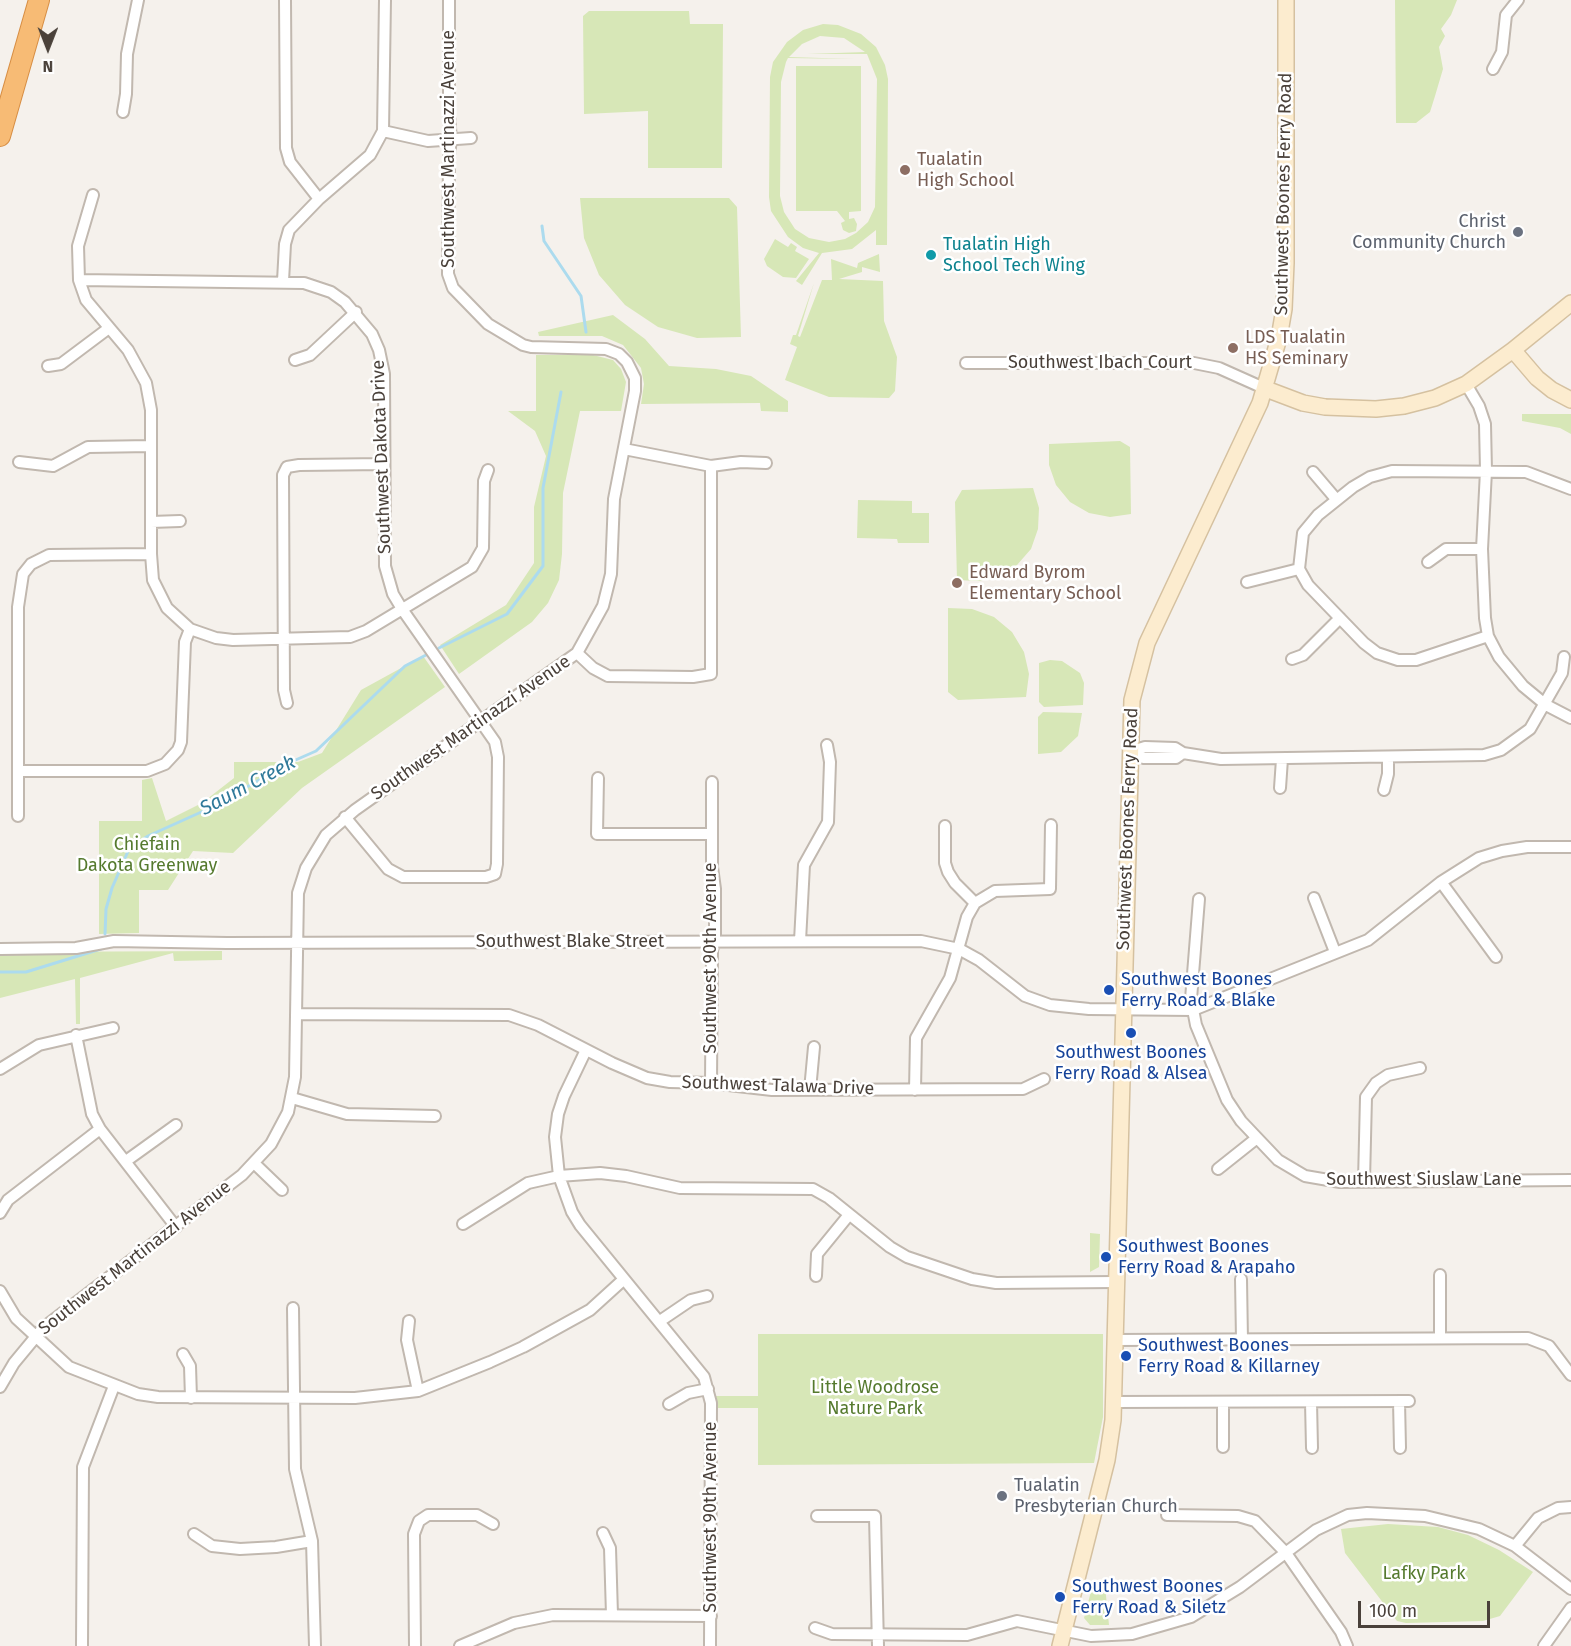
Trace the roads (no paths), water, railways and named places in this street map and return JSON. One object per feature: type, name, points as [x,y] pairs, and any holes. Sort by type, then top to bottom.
[{"type":"highway","points":[[0,136],[39,0]]},
{"type":"main road","name":"Southwest Boones Ferry Road","points":[[1062,1639],[1107,1460],[1114,1402],[1129,752],[1133,691],[1147,644],[1266,389],[1284,309],[1286,0]]},
{"type":"main road","points":[[1266,389],[1314,406],[1376,409],[1424,402],[1466,384],[1571,303]]},
{"type":"main road","points":[[1513,350],[1537,378],[1571,400]]},
{"type":"street","points":[[123,112],[127,54],[138,0]]},
{"type":"street","points":[[285,0],[286,148],[290,162],[319,199]]},
{"type":"street","points":[[283,281],[285,244],[289,230],[319,199],[370,155],[383,131],[385,0]]},
{"type":"street","name":"Southwest Martinazzi Avenue","points":[[0,1387],[34,1337],[255,1164],[271,1144],[292,1098],[298,893],[306,868],[322,840],[345,817],[577,653],[595,622],[608,590],[612,560],[612,511],[635,385],[631,368],[619,354],[595,346],[531,347],[523,345],[488,324],[453,288],[448,274],[451,139],[449,0]]},
{"type":"street","points":[[1492,69],[1502,52],[1506,15],[1518,0]]},
{"type":"street","points":[[383,131],[428,141],[471,138]]},
{"type":"street","points":[[93,195],[78,246],[79,280],[86,300],[128,350],[146,383],[151,410],[150,554],[153,580],[168,608],[190,629],[216,638],[284,640],[350,637],[459,577],[472,567],[483,548],[484,482],[488,470]]},
{"type":"street","name":"Southwest Dakota Drive","points":[[79,280],[283,281],[324,289],[356,312],[372,334],[382,360],[385,566],[393,594],[402,609],[495,742],[498,757],[495,874],[486,877],[403,877],[388,869],[345,817]]},
{"type":"street","points":[[295,360],[310,355],[356,312]]},
{"type":"street","points":[[48,366],[61,364],[109,328]]},
{"type":"street","name":"Southwest Ibach Court","points":[[966,363],[1194,363],[1219,368],[1266,389]]},
{"type":"street","points":[[1466,384],[1484,417],[1486,471],[1482,549],[1488,636],[1510,672],[1546,705],[1571,718]]},
{"type":"street","points":[[19,462],[52,466],[88,447],[151,446]]},
{"type":"street","points":[[624,449],[711,466],[741,462],[766,463]]},
{"type":"street","points":[[287,703],[284,690],[283,476],[287,467],[384,464]]},
{"type":"street","points":[[577,653],[593,668],[608,676],[693,677],[711,674],[713,657],[711,466]]},
{"type":"street","points":[[1488,636],[1416,660],[1398,660],[1377,653],[1308,585],[1299,569],[1303,533],[1336,499],[1370,477],[1392,471],[1526,472],[1571,489]]},
{"type":"street","points":[[1313,472],[1336,499]]},
{"type":"street","points":[[151,522],[180,521]]},
{"type":"street","points":[[1428,562],[1446,549],[1482,549]]},
{"type":"street","points":[[18,816],[18,607],[23,574],[31,564],[49,555],[150,554]]},
{"type":"street","points":[[1247,582],[1299,569]]},
{"type":"street","points":[[1292,659],[1303,655],[1340,618]]},
{"type":"street","points":[[18,771],[147,771],[165,764],[178,750],[181,742],[185,642],[190,629]]},
{"type":"street","points":[[1129,752],[1144,758],[1176,758],[1183,753],[1221,759],[1484,755],[1501,750],[1530,729],[1546,705],[1562,673],[1564,657]]},
{"type":"street","points":[[800,940],[800,905],[804,865],[828,822],[830,762],[827,745]]},
{"type":"street","points":[[1384,790],[1388,774],[1388,757]]},
{"type":"street","points":[[1280,788],[1282,759]]},
{"type":"street","points":[[598,778],[597,834],[712,834]]},
{"type":"street","name":"Southwest 90th Avenue","points":[[711,1083],[712,950],[715,941],[712,782]]},
{"type":"street","points":[[915,1090],[916,1038],[950,978],[959,950],[963,926],[975,903],[995,891],[1050,889],[1051,825]]},
{"type":"street","points":[[945,826],[945,863],[948,872],[955,883],[975,903]]},
{"type":"street","points":[[1193,1010],[1368,940],[1441,882],[1479,858],[1527,847],[1571,847]]},
{"type":"street","points":[[1441,882],[1496,957]]},
{"type":"street","points":[[1314,898],[1335,952]]},
{"type":"street","name":"Southwest Siuslaw Lane","points":[[1198,899],[1192,972],[1193,1010],[1196,1025],[1227,1100],[1241,1121],[1278,1160],[1305,1176],[1340,1182],[1571,1180]]},
{"type":"street","name":"Southwest Blake Street","points":[[0,949],[76,948],[114,940],[921,941],[959,950],[979,960],[1012,988],[1040,1002],[1070,1008],[1193,1010]]},
{"type":"street","name":"Southwest Talawa Drive","points":[[296,1014],[508,1015],[538,1025],[647,1078],[670,1082],[711,1083],[756,1089],[915,1090],[1023,1089],[1044,1080]]},
{"type":"street","points":[[0,1068],[39,1045],[113,1028]]},
{"type":"street","points":[[76,1035],[87,1097],[100,1129],[176,1227]]},
{"type":"street","points":[[810,1090],[814,1047]]},
{"type":"street","name":"Southwest 90th Avenue","points":[[586,1050],[558,1114],[555,1137],[559,1176],[572,1212],[623,1280],[697,1367],[708,1389],[711,1403],[710,1646]]},
{"type":"street","points":[[1364,1181],[1366,1097],[1376,1083],[1388,1075],[1420,1068]]},
{"type":"street","points":[[292,1098],[347,1114],[435,1116]]},
{"type":"street","points":[[126,1161],[176,1125]]},
{"type":"street","points":[[0,1213],[8,1200],[100,1129]]},
{"type":"street","points":[[1218,1169],[1257,1138]]},
{"type":"street","points":[[255,1164],[282,1190]]},
{"type":"street","points":[[463,1224],[528,1183],[559,1176],[600,1173],[680,1188],[813,1189],[829,1198],[848,1216],[907,1257],[972,1279],[996,1283],[1116,1282]]},
{"type":"street","points":[[816,1276],[817,1254],[848,1216]]},
{"type":"street","points":[[1440,1275],[1440,1338]]},
{"type":"street","points":[[1241,1279],[1242,1340]]},
{"type":"street","points":[[0,1291],[16,1318],[69,1367],[114,1386],[148,1396],[355,1398],[418,1391],[523,1347],[590,1310],[623,1280]]},
{"type":"street","points":[[660,1321],[691,1300],[707,1296]]},
{"type":"street","points":[[293,1308],[297,1484],[312,1541],[315,1646]]},
{"type":"street","points":[[410,1322],[407,1340],[418,1391]]},
{"type":"street","points":[[1115,1340],[1536,1339],[1553,1351],[1571,1375]]},
{"type":"street","points":[[183,1354],[190,1366],[191,1398]]},
{"type":"street","points":[[82,1646],[83,1467],[114,1386]]},
{"type":"street","points":[[669,1404],[688,1393],[708,1389]]},
{"type":"street","points":[[1114,1402],[1404,1401],[1400,1448]]},
{"type":"street","points":[[1223,1402],[1223,1448]]},
{"type":"street","points":[[1311,1402],[1312,1448]]},
{"type":"street","points":[[1515,1546],[1538,1518],[1558,1508],[1571,1507]]},
{"type":"street","points":[[815,1628],[832,1634],[878,1641],[968,1641],[1017,1621],[1062,1639],[1105,1637],[1162,1627],[1191,1617],[1216,1603],[1327,1524],[1348,1515],[1367,1513],[1446,1519],[1479,1529],[1515,1546],[1571,1589]]},
{"type":"street","points":[[415,1646],[414,1534],[419,1521],[428,1515],[477,1515],[493,1524]]},
{"type":"street","points":[[1167,1515],[1238,1516],[1255,1521],[1286,1553],[1341,1632],[1347,1646]]},
{"type":"street","points":[[817,1516],[875,1516],[878,1641]]},
{"type":"street","points":[[603,1533],[610,1548],[612,1615]]},
{"type":"street","points":[[194,1534],[212,1546],[240,1549],[276,1547],[312,1541]]},
{"type":"street","points":[[1544,1646],[1571,1608]]},
{"type":"street","points":[[460,1646],[532,1617],[711,1616]]},
{"type":"waterway","name":"Saum Creek","points":[[542,226],[544,241],[581,296],[586,332]]},
{"type":"waterway","name":"Saum Creek","points":[[439,648],[507,614],[543,566],[543,488],[561,392]]},
{"type":"waterway","name":"Saum Creek","points":[[105,934],[106,909],[112,888],[129,849],[148,836],[208,809],[291,762],[316,751],[405,666],[426,655]]},
{"type":"waterway","name":"Saum Creek","points":[[0,972],[26,972],[104,948]]},
{"type":"place","name":"Tualatin High School","points":[[905,170]]},
{"type":"place","name":"Christ Community Church","points":[[1518,232]]},
{"type":"place","name":"Tualatin High School Tech Wing","points":[[931,255]]},
{"type":"place","name":"LDS Tualatin HS Seminary","points":[[1233,348]]},
{"type":"place","name":"Edward Byrom Elementary School","points":[[957,583]]},
{"type":"place","name":"Southwest Boones Ferry Road & Blake","points":[[1109,990]]},
{"type":"place","name":"Southwest Boones Ferry Road & Alsea","points":[[1131,1033]]},
{"type":"place","name":"Southwest Boones Ferry Road & Arapaho","points":[[1106,1257]]},
{"type":"place","name":"Southwest Boones Ferry Road & Killarney","points":[[1126,1356]]},
{"type":"place","name":"Tualatin Presbyterian Church","points":[[1002,1496]]},
{"type":"place","name":"Southwest Boones Ferry Road & Siletz","points":[[1060,1597]]},
{"type":"park label","name":"Chiefain Dakota Greenway","points":[[147,855]]},
{"type":"park label","name":"Little Woodrose Nature Park","points":[[875,1398]]},
{"type":"park label","name":"Lafky Park","points":[[1424,1574]]}]
